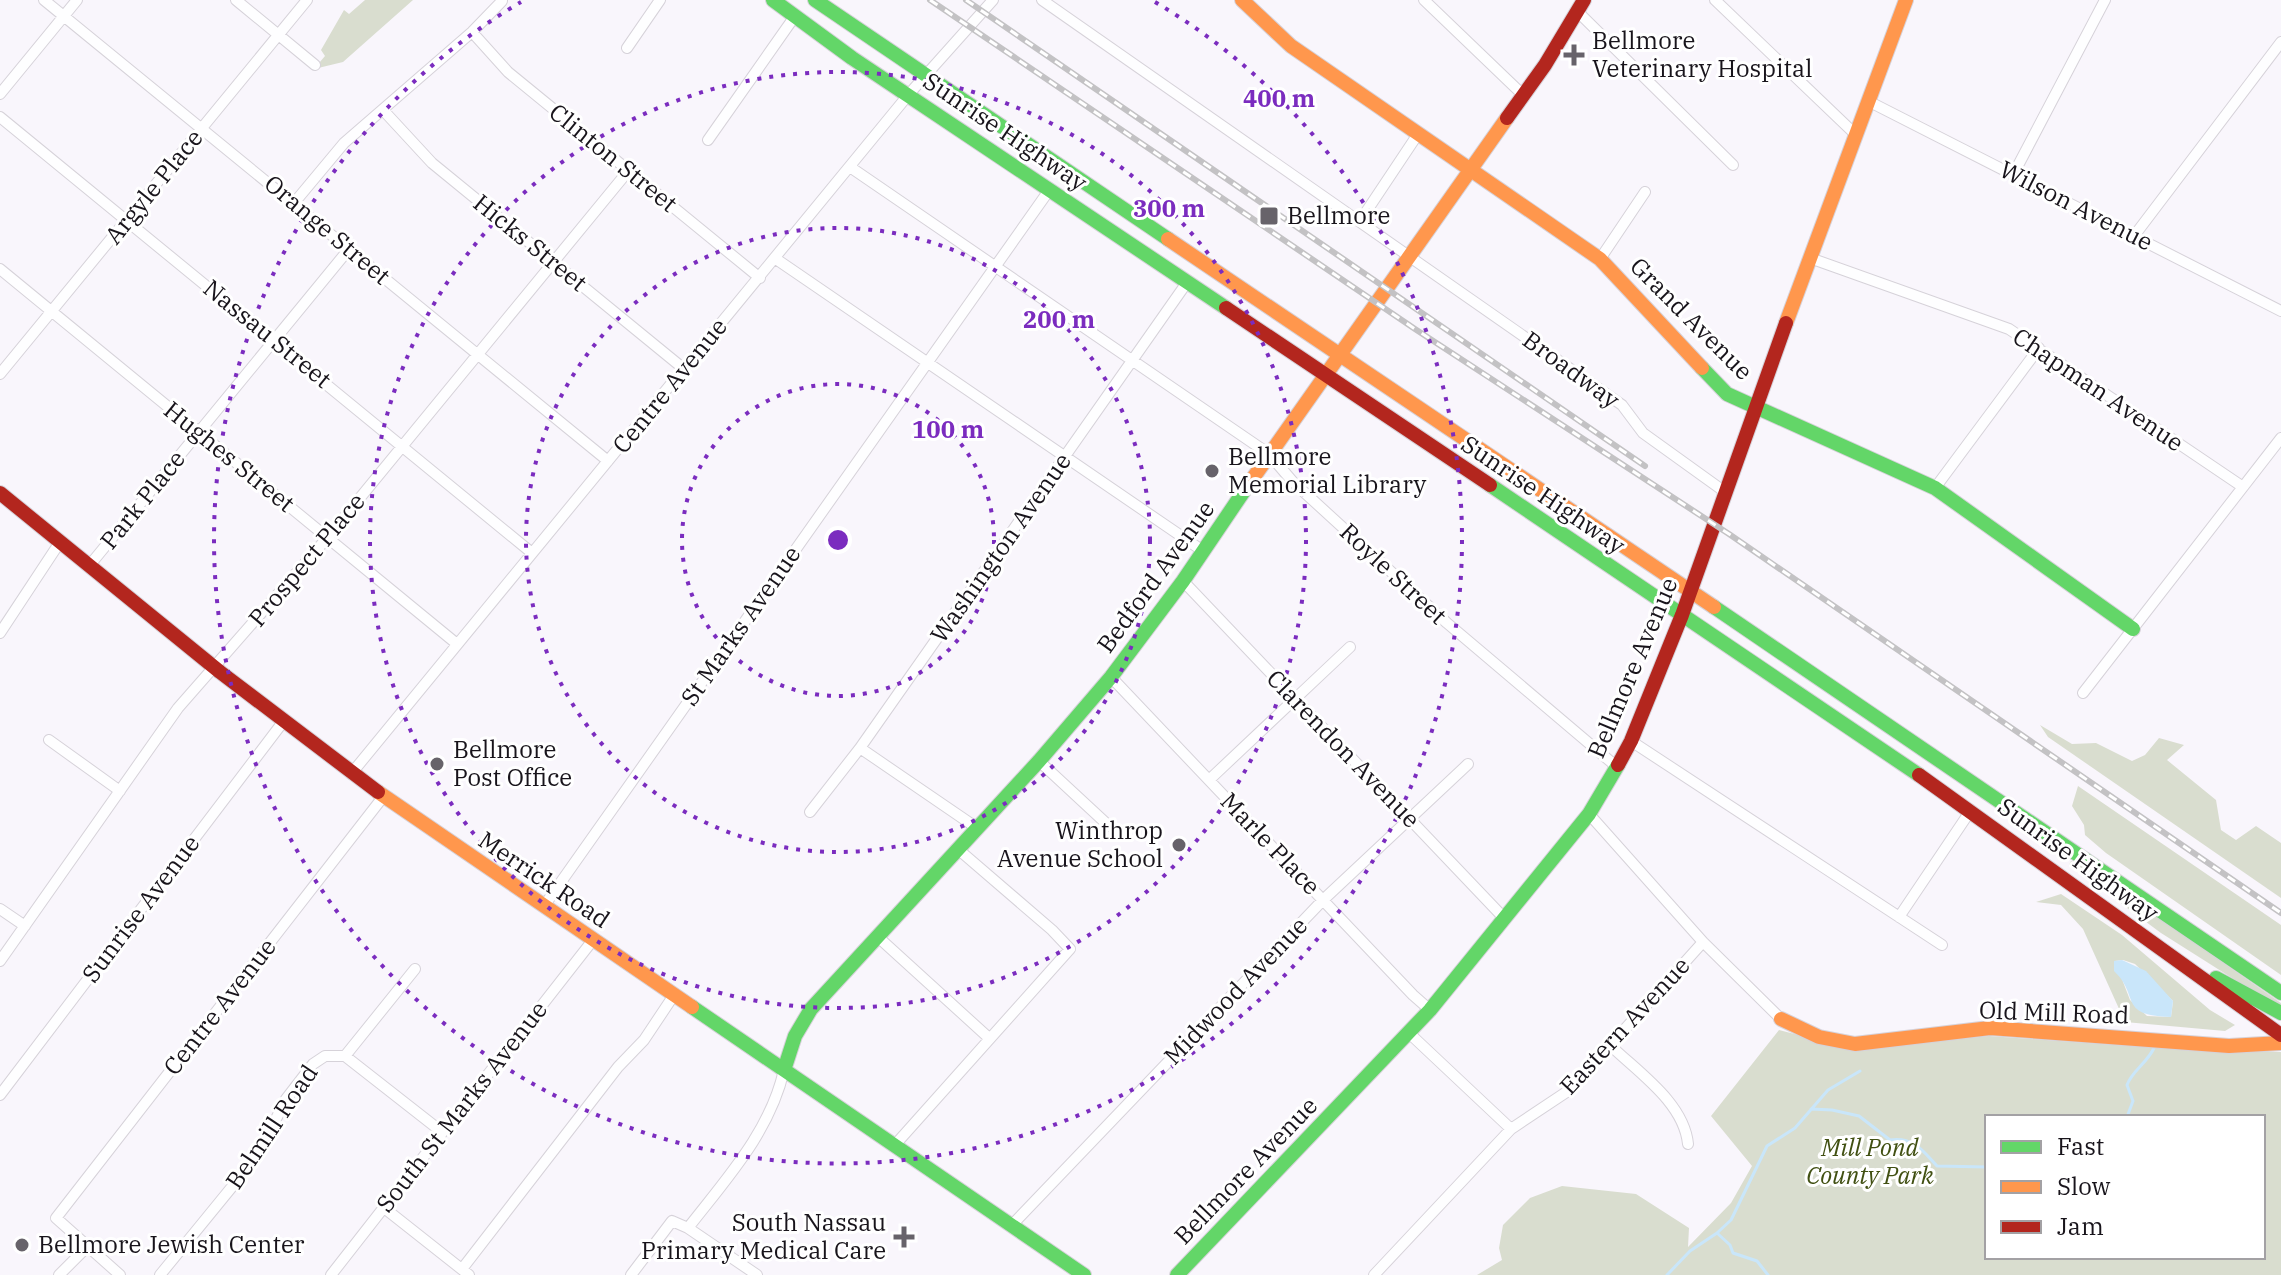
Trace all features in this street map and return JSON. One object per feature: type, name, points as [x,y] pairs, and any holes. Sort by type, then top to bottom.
[{"type":"main road","name":"Sunrise Highway","points":[[773,0],[852,58],[1996,827],[2281,1035]]},
{"type":"main road","name":"Sunrise Highway","points":[[815,0],[2281,993]]},
{"type":"main road","name":"Grand Avenue","points":[[1242,0],[1291,46],[1600,259],[1727,394],[1935,488],[2133,629]]},
{"type":"main road","name":"Bellmore Avenue","points":[[1177,1275],[1430,1010],[1589,814],[1617,767],[1631,741],[1682,615],[1755,406],[1906,0]]},
{"type":"main road","name":"Bedford Avenue","points":[[784,1070],[795,1036],[811,1009],[1039,761],[1111,677],[1183,581],[1269,454],[1471,171],[1581,5]]},
{"type":"main road","name":"Merrick Road","points":[[0,493],[215,669],[351,774],[1084,1275]]},
{"type":"main road","points":[[2188,966],[2229,983],[2281,1013]]},
{"type":"main road","name":"Old Mill Road","points":[[1781,1019],[1819,1037],[1855,1044],[1990,1028],[2229,1046],[2281,1043]]},
{"type":"street","name":"Orange Street","points":[[44,0],[608,461]]},
{"type":"street","points":[[0,94],[77,0]]},
{"type":"street","points":[[236,0],[315,65]]},
{"type":"street","name":"Argyle Place","points":[[0,374],[307,0]]},
{"type":"street","points":[[627,48],[660,0]]},
{"type":"street","name":"Centre Avenue","points":[[351,774],[909,94],[993,0]]},
{"type":"street","name":"Broadway","points":[[1042,0],[1622,405],[1643,433],[1725,492]]},
{"type":"street","points":[[1424,0],[1523,95]]},
{"type":"street","points":[[1715,0],[1855,134]]},
{"type":"street","points":[[2013,175],[2105,0]]},
{"type":"street","points":[[294,203],[344,143],[472,32],[502,1]]},
{"type":"street","points":[[1581,5],[1733,165]]},
{"type":"street","points":[[708,140],[795,16]]},
{"type":"street","name":"Clinton Street","points":[[472,32],[508,72],[760,278]]},
{"type":"street","points":[[2134,236],[2281,42]]},
{"type":"street","name":"Wilson Avenue","points":[[1870,102],[2281,311]]},
{"type":"street","name":"Hicks Street","points":[[383,110],[432,163],[684,369]]},
{"type":"street","name":"Nassau Street","points":[[0,117],[532,553]]},
{"type":"street","points":[[1360,221],[1418,134]]},
{"type":"street","name":"Royle Street","points":[[850,167],[1269,454],[1293,482],[1447,623],[1617,767]]},
{"type":"street","name":"Prospect Place","points":[[0,961],[178,708],[327,538],[629,170]]},
{"type":"street","name":"St Marks Avenue","points":[[544,906],[1050,189]]},
{"type":"street","points":[[1600,259],[1645,192]]},
{"type":"street","name":"Park Place","points":[[89,566],[349,249]]},
{"type":"street","name":"Chapman Avenue","points":[[1810,258],[2009,329],[2243,487]]},
{"type":"street","points":[[776,259],[1203,551]]},
{"type":"street","name":"Hughes Street","points":[[0,269],[457,644]]},
{"type":"street","name":"Washington Avenue","points":[[810,812],[860,748],[1188,281]]},
{"type":"street","points":[[1935,488],[2039,348]]},
{"type":"street","points":[[2083,693],[2281,438]]},
{"type":"street","name":"Park Place","points":[[0,633],[60,542]]},
{"type":"street","name":"Clarendon Avenue","points":[[1183,581],[1503,917]]},
{"type":"street","points":[[1209,780],[1350,647]]},
{"type":"street","name":"Marle Place","points":[[1111,677],[1430,1010]]},
{"type":"street","name":"Sunrise Avenue","points":[[0,1095],[283,722]]},
{"type":"street","points":[[49,740],[120,791]]},
{"type":"street","points":[[1631,741],[1942,945]]},
{"type":"street","points":[[860,748],[977,828]]},
{"type":"street","points":[[1039,761],[1109,826]]},
{"type":"street","name":"Midwood Avenue","points":[[1011,1226],[1323,900],[1468,764]]},
{"type":"street","name":"Centre Avenue","points":[[88,1246],[56,1218],[383,797]]},
{"type":"street","points":[[1996,827],[2010,807]]},
{"type":"street","points":[[1899,917],[1971,810]]},
{"type":"street","points":[[1589,814],[1703,942],[1781,1019]]},
{"type":"street","points":[[894,1146],[1070,949],[959,850]]},
{"type":"street","points":[[0,909],[25,926]]},
{"type":"street","points":[[878,937],[989,1038]]},
{"type":"street","name":"South St Marks Avenue","points":[[331,1275],[593,940]]},
{"type":"street","name":"Eastern Avenue","points":[[1374,1275],[1511,1129],[1571,1089],[1703,942]]},
{"type":"street","points":[[345,1056],[415,969]]},
{"type":"street","points":[[383,1207],[466,1272],[618,1067],[644,1040],[674,995]]},
{"type":"street","points":[[1409,1033],[1511,1129]]},
{"type":"street","points":[[1611,1046],[1672,1106],[1686,1127],[1688,1144]]},
{"type":"street","name":"Belmill Road","points":[[160,1275],[258,1155],[286,1099],[313,1064],[325,1056],[345,1056],[442,1132]]},
{"type":"street","points":[[688,1228],[757,1138],[778,1094],[784,1070]]},
{"type":"street","points":[[631,1275],[672,1221],[688,1228],[750,1273]]},
{"type":"street","points":[[59,1275],[88,1246],[120,1275]]},
{"type":"green space","points":[[365,0],[413,0],[343,62],[314,69],[325,56],[321,50],[344,10],[349,14]]},
{"type":"green space","points":[[2040,725],[2072,744],[2096,743],[2132,761],[2145,755],[2159,738],[2184,745],[2167,760],[2216,800],[2221,830],[2236,840],[2256,826],[2281,843],[2281,898],[2048,737]]},
{"type":"green space","points":[[2078,786],[2281,925],[2281,975],[2106,853],[2085,835],[2084,825],[2072,806]]},
{"type":"green space","points":[[2071,861],[2087,868],[2281,1003],[2281,1009],[2161,933],[2069,865]]},
{"type":"green space","points":[[2061,894],[2122,935],[2210,1010],[2235,1025],[2225,1031],[2125,1022],[2083,929],[2061,905],[2036,902]],"holes":[[[2115,961],[2135,964],[2173,1001],[2171,1017],[2147,1016],[2130,1000]]]},
{"type":"green space","name":"Mill Pond County Park","points":[[1779,1030],[1856,1050],[1989,1036],[2281,1052],[2281,1275],[1477,1275],[1502,1260],[1499,1248],[1503,1225],[1530,1198],[1562,1186],[1636,1194],[1689,1228],[1688,1247],[1731,1203],[1752,1166],[1711,1116]]},
{"type":"water","points":[[2122,960],[2146,971],[2173,1001],[2171,1017],[2154,1016],[2136,1008],[2114,971],[2114,961]]},
{"type":"waterway","points":[[2128,1115],[2133,1101],[2127,1085],[2154,1048]]},
{"type":"waterway","points":[[1717,1233],[1731,1220],[1767,1146],[1795,1128],[1828,1090],[1860,1071]]},
{"type":"waterway","points":[[1811,1109],[1859,1116],[1890,1140],[1905,1140],[1917,1146],[1937,1166],[1985,1167]]},
{"type":"waterway","points":[[1667,1275],[1690,1251],[1717,1233],[1730,1245],[1733,1253],[1757,1261],[1768,1275]]},
{"type":"railway","points":[[930,0],[1415,329],[1729,534],[2281,913]]},
{"type":"railway","points":[[966,0],[1645,466]]},
{"type":"traffic: fast","points":[[773,0],[852,58],[1226,308]]},
{"type":"traffic: fast","points":[[815,0],[1168,239]]},
{"type":"traffic: fast","points":[[1702,368],[1727,394],[1935,488],[2133,629]]},
{"type":"traffic: fast","points":[[1490,485],[1919,775]]},
{"type":"traffic: fast","points":[[784,1070],[795,1036],[811,1009],[1039,761],[1111,677],[1183,581],[1246,488]]},
{"type":"traffic: fast","points":[[1714,607],[2281,993]]},
{"type":"traffic: fast","points":[[1177,1275],[1430,1010],[1589,814],[1618,765]]},
{"type":"traffic: fast","points":[[2216,978],[2281,1013]]},
{"type":"traffic: fast","points":[[692,1007],[1084,1275]]},
{"type":"traffic: slow","points":[[1242,0],[1291,46],[1600,259],[1702,368]]},
{"type":"traffic: slow","points":[[1786,323],[1906,0]]},
{"type":"traffic: slow","points":[[1246,488],[1507,118]]},
{"type":"traffic: slow","points":[[1168,239],[1714,607]]},
{"type":"traffic: slow","points":[[378,792],[692,1007]]},
{"type":"traffic: slow","points":[[1781,1019],[1819,1037],[1855,1044],[1990,1028],[2229,1046],[2281,1043]]},
{"type":"traffic: jam","points":[[1507,118],[1545,65],[1584,0]]},
{"type":"traffic: jam","points":[[1226,308],[1490,485]]},
{"type":"traffic: jam","points":[[1618,765],[1631,741],[1682,615],[1786,323]]},
{"type":"traffic: jam","points":[[0,493],[220,672],[378,792]]},
{"type":"traffic: jam","points":[[1919,775],[2281,1035]]},
{"type":"place","name":"Bellmore Veterinary Hospital","points":[[1574,55]]},
{"type":"place","name":"Bellmore","points":[[1269,216]]},
{"type":"place","name":"Bellmore Memorial Library","points":[[1212,471]]},
{"type":"place","name":"Bellmore Post Office","points":[[437,764]]},
{"type":"place","name":"Winthrop Avenue School","points":[[1179,845]]},
{"type":"place","name":"South Nassau Primary Medical Care","points":[[904,1237]]},
{"type":"place","name":"Bellmore Jewish Center","points":[[22,1245]]}]
